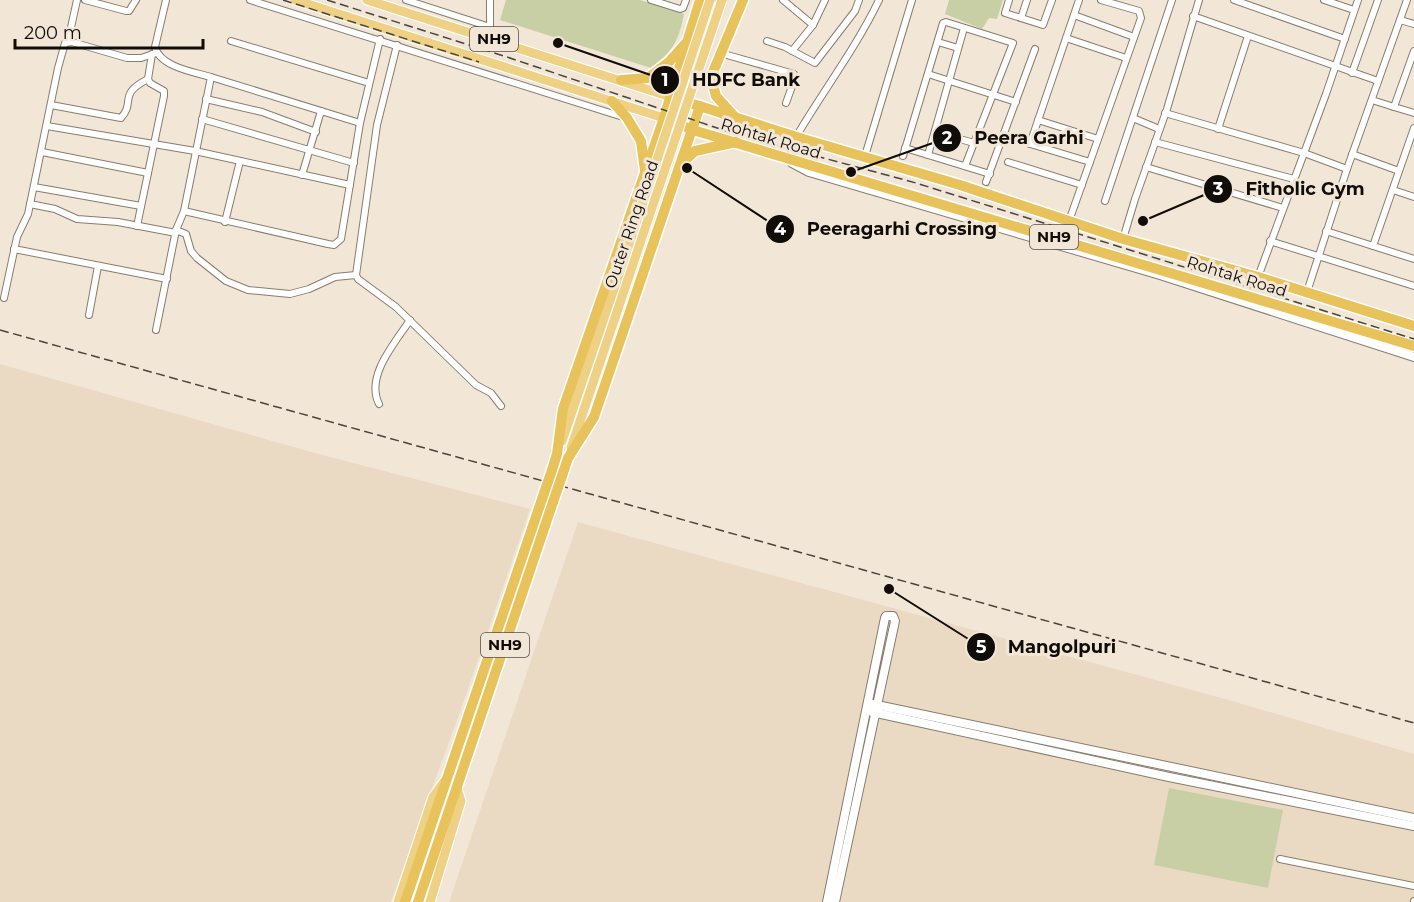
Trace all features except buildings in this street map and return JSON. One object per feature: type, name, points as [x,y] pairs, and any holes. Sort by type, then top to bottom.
[{"type":"highway","name":"Outer Ring Road","points":[[457,788],[563,473],[563,409],[664,118],[700,0]]},
{"type":"highway","points":[[736,118],[716,96],[711,77],[743,0]]},
{"type":"highway","points":[[621,80],[648,78],[669,62],[688,41]]},
{"type":"highway","name":"Rohtak Road","points":[[671,97],[796,137],[865,156],[1123,239],[1258,276],[1308,287],[1414,326]]},
{"type":"highway","points":[[612,101],[627,118],[641,141],[645,173]]},
{"type":"highway","name":"Outer Ring Road","points":[[405,902],[552,470],[594,417],[700,106]]},
{"type":"highway","name":"Rohtak Road","points":[[664,118],[693,130],[1414,346]]},
{"type":"highway","points":[[681,164],[695,151],[736,142]]},
{"type":"highway","points":[[640,187],[670,197]]},
{"type":"highway","points":[[1304,312],[1308,323]]},
{"type":"highway","name":"NH9","points":[[418,902],[457,788]]},
{"type":"main road","name":"Rohtak Road","points":[[295,0],[664,118]]},
{"type":"main road","name":"Rohtak Road","points":[[367,0],[671,97]]},
{"type":"main road","name":"Outer Ring Road","points":[[562,456],[617,280],[710,0]]},
{"type":"main road","name":"Outer Ring Road","points":[[562,456],[626,285],[722,0]]},
{"type":"main road","points":[[398,902],[433,797],[447,779]]},
{"type":"main road","name":"Outer Ring Road","points":[[430,902],[461,801],[457,788]]},
{"type":"street","points":[[4,298],[14,249],[28,214],[76,0]]},
{"type":"street","points":[[85,0],[129,11],[136,0]]},
{"type":"street","points":[[51,105],[121,118],[129,92],[148,79],[166,0]]},
{"type":"street","points":[[250,0],[627,118]]},
{"type":"street","points":[[406,0],[490,27]]},
{"type":"street","points":[[487,37],[490,27],[490,0]]},
{"type":"street","points":[[651,0],[681,9],[686,0]]},
{"type":"street","points":[[783,0],[813,25]]},
{"type":"street","points":[[792,51],[813,25],[825,0]]},
{"type":"street","points":[[767,41],[813,62],[818,61],[855,11],[859,0]]},
{"type":"street","points":[[796,137],[819,97],[867,26],[879,0]]},
{"type":"street","points":[[865,156],[912,0]]},
{"type":"street","points":[[1009,0],[1005,13],[1043,25],[1052,0]]},
{"type":"street","points":[[1021,18],[1027,0]]},
{"type":"street","points":[[1030,144],[1079,0]]},
{"type":"street","points":[[1069,221],[1141,18],[1139,11],[1101,0]]},
{"type":"street","points":[[1105,201],[1172,0]]},
{"type":"street","points":[[1123,239],[1165,113],[1199,0]]},
{"type":"street","points":[[1234,0],[1345,39]]},
{"type":"street","points":[[1324,0],[1354,10]]},
{"type":"street","points":[[1258,276],[1358,0]]},
{"type":"street","points":[[1352,73],[1378,0]]},
{"type":"street","points":[[1308,287],[1407,0]]},
{"type":"street","points":[[1074,15],[1134,37]]},
{"type":"street","points":[[1193,16],[1378,81]]},
{"type":"street","points":[[1400,20],[1414,24]]},
{"type":"street","points":[[903,156],[944,22],[1013,43],[965,166]]},
{"type":"street","points":[[928,154],[964,28]]},
{"type":"street","points":[[1218,129],[1248,36]]},
{"type":"street","points":[[1066,38],[1126,58]]},
{"type":"street","points":[[184,211],[225,222],[334,244],[340,239],[360,123],[380,39]]},
{"type":"street","points":[[68,41],[127,58],[141,58],[154,53]]},
{"type":"street","points":[[231,41],[369,83]]},
{"type":"street","points":[[938,42],[958,48]]},
{"type":"street","points":[[398,45],[377,125],[356,275],[358,279],[396,307],[463,374],[476,385],[491,393],[501,406]]},
{"type":"street","points":[[986,182],[1035,49]]},
{"type":"street","points":[[1394,106],[1414,51]]},
{"type":"street","points":[[154,53],[173,65],[360,123]]},
{"type":"street","points":[[720,53],[794,74],[795,78],[786,103]]},
{"type":"street","points":[[499,77],[502,66]]},
{"type":"street","points":[[928,74],[1016,102]]},
{"type":"street","points":[[156,330],[176,231],[184,211],[211,77]]},
{"type":"street","points":[[137,226],[164,96],[164,91],[148,79]]},
{"type":"street","points":[[206,99],[262,112],[316,132]]},
{"type":"street","points":[[1372,100],[1414,113]]},
{"type":"street","points":[[302,175],[321,111]]},
{"type":"street","points":[[1165,113],[1304,153],[1347,169]]},
{"type":"street","points":[[202,118],[354,163]]},
{"type":"street","points":[[1133,118],[1159,129]]},
{"type":"street","points":[[1038,120],[1098,139]]},
{"type":"street","points":[[47,126],[195,151],[350,185]]},
{"type":"street","points":[[1373,246],[1414,128]]},
{"type":"street","points":[[934,132],[974,143]]},
{"type":"street","points":[[1014,139],[1090,162]]},
{"type":"street","points":[[1155,142],[1294,179]]},
{"type":"street","points":[[905,148],[990,174]]},
{"type":"street","points":[[42,152],[148,173]]},
{"type":"street","points":[[1352,154],[1399,171]]},
{"type":"street","points":[[783,157],[810,172],[1160,275],[1414,357]]},
{"type":"street","points":[[225,222],[240,161]]},
{"type":"street","points":[[1008,162],[1082,185]]},
{"type":"street","points":[[1146,167],[1283,208]]},
{"type":"street","points":[[34,187],[141,206]]},
{"type":"street","points":[[1393,190],[1414,197]]},
{"type":"street","points":[[30,204],[56,209],[77,219],[186,234],[191,250],[207,266],[226,281],[248,290],[290,294],[309,289],[335,277],[356,275]]},
{"type":"street","points":[[1326,231],[1414,259]]},
{"type":"street","points":[[1270,241],[1414,286]]},
{"type":"street","points":[[14,249],[167,279]]},
{"type":"street","points":[[89,315],[98,266]]},
{"type":"street","points":[[379,404],[374,388],[376,378],[410,320]]},
{"type":"street","points":[[827,902],[872,708],[895,621],[892,616],[885,618],[872,708],[835,902]]},
{"type":"street","points":[[872,708],[1414,818]]},
{"type":"street","points":[[872,708],[1169,777],[1414,826]]},
{"type":"street","points":[[1280,859],[1414,886]]},
{"type":"shaded area","points":[[0,364],[315,453],[530,509],[391,902],[0,902]]},
{"type":"shaded area","points":[[578,522],[1225,699],[1414,754],[1414,902],[449,902]]},
{"type":"green space","points":[[506,0],[640,0],[684,14],[674,45],[651,68],[500,20]]},
{"type":"green space","points":[[949,0],[1003,0],[997,19],[989,18],[982,29],[945,14]]},
{"type":"green space","points":[[1169,788],[1283,810],[1268,888],[1154,865]]},
{"type":"railway","points":[[283,0],[479,62]]},
{"type":"railway","points":[[327,0],[507,57],[735,134],[916,183],[1414,339]]},
{"type":"railway","points":[[0,330],[1414,723]]},
{"type":"place","name":"HDFC Bank","points":[[558,43]]},
{"type":"place","name":"Peeragarhi Crossing","points":[[687,168]]},
{"type":"place","name":"Peera Garhi","points":[[851,172]]},
{"type":"place","name":"Fitholic Gym","points":[[1143,221]]},
{"type":"place","name":"Mangolpuri","points":[[889,589]]}]
